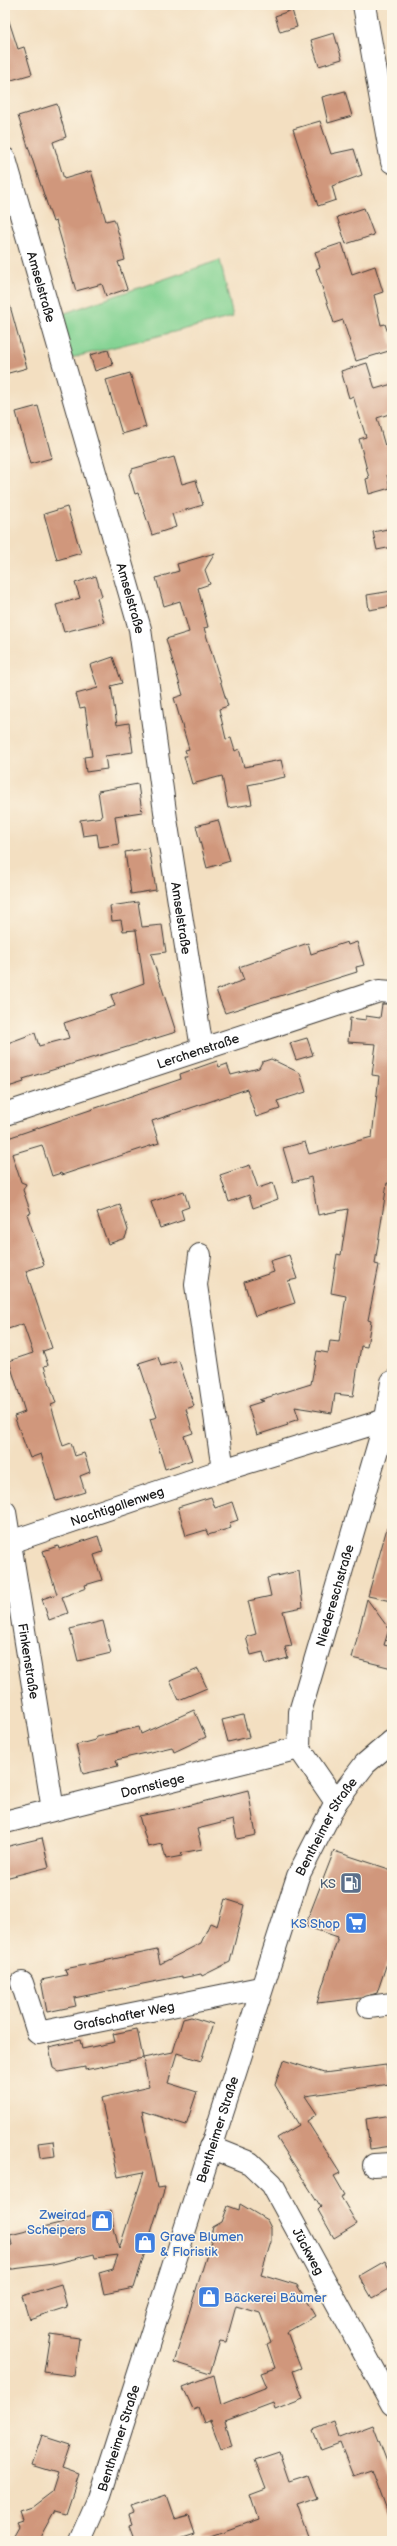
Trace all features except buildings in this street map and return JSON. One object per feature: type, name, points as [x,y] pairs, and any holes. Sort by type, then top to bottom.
[{"type":"street","points":[[364,5],[392,162]]},
{"type":"street","name":"Amselstraße","points":[[5,159],[140,629],[166,819],[202,1049]]},
{"type":"street","name":"Lerchenstraße","points":[[5,1114],[379,991],[392,992]]},
{"type":"street","points":[[200,1255],[196,1285],[223,1470]]},
{"type":"street","name":"Niedereschstraße","points":[[299,1748],[300,1712],[389,1419],[392,1382]]},
{"type":"street","name":"Nachtigallenweg","points":[[10,1542],[223,1470],[389,1419]]},
{"type":"street","name":"Finkenstraße","points":[[5,1512],[53,1810]]},
{"type":"street","name":"Bentheimer Straße","points":[[80,2541],[99,2498],[260,1988],[298,1876],[336,1802],[365,1764],[392,1741]]},
{"type":"street","points":[[299,1748],[336,1802]]},
{"type":"street","name":"Dornstiege","points":[[5,1822],[299,1748]]},
{"type":"street","name":"Grafschafter Weg","points":[[22,1983],[38,2033],[260,1988]]},
{"type":"street","points":[[369,2007],[392,2004]]},
{"type":"street","name":"Jückweg","points":[[210,2147],[250,2163],[272,2184],[392,2404]]},
{"type":"green space","points":[[220,260],[233,317],[71,358],[59,315]]},
{"type":"place","name":"KS","points":[[351,1883]]},
{"type":"place","name":"KS Shop","points":[[356,1923]]},
{"type":"place","name":"Zweirad Scheipers","points":[[102,2221]]},
{"type":"place","name":"Grave Blumen & Floristik","points":[[145,2243]]},
{"type":"place","name":"Bäckerei Bäumer","points":[[209,2297]]}]
